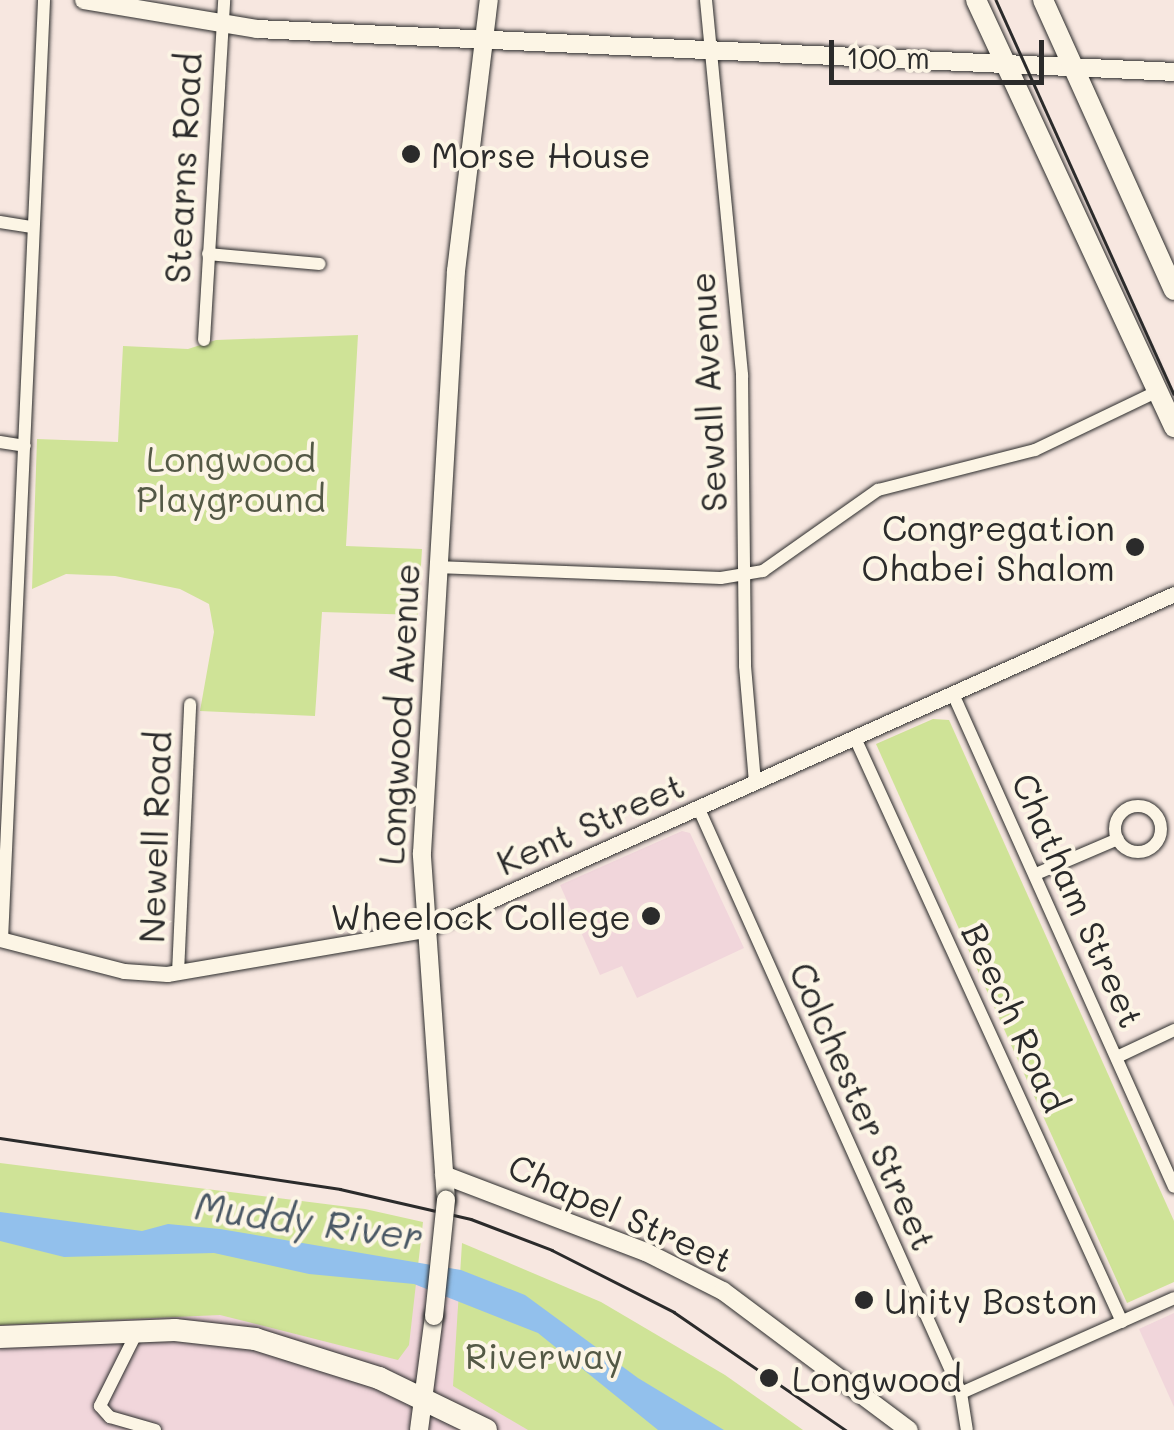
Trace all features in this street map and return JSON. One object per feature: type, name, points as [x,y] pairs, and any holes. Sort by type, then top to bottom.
[{"type":"highway","points":[[0,1336],[137,1332],[254,1340],[346,1366],[424,1398],[486,1430]]},
{"type":"main road","points":[[84,0],[218,26],[1174,72]]},
{"type":"main road","name":"Longwood Avenue","points":[[419,1430],[446,1200],[422,854],[436,566],[456,271],[489,0]]},
{"type":"main road","points":[[976,0],[1174,427]]},
{"type":"main road","points":[[1043,0],[1174,290]]},
{"type":"main road","name":"Chapel Street","points":[[444,1174],[646,1252],[723,1291],[909,1430]]},
{"type":"street","points":[[1,940],[44,0]]},
{"type":"street","name":"Stearns Road","points":[[204,340],[218,26],[224,0]]},
{"type":"street","name":"Sewall Avenue","points":[[706,0],[706,48],[742,374],[743,575],[755,782]]},
{"type":"street","points":[[0,222],[31,227]]},
{"type":"street","points":[[208,254],[320,264]]},
{"type":"street","points":[[436,566],[743,575],[763,571],[878,490],[1035,450],[1158,391]]},
{"type":"street","points":[[0,442],[25,446]]},
{"type":"street","name":"Kent Street","points":[[1,940],[124,971],[178,973],[425,930],[1174,594]]},
{"type":"street","points":[[0,605],[17,608]]},
{"type":"street","name":"Chatham Street","points":[[952,694],[1174,1187]]},
{"type":"street","name":"Newell Road","points":[[178,973],[190,704]]},
{"type":"street","name":"Beech Road","points":[[855,738],[1122,1322]]},
{"type":"street","name":"Colchester Street","points":[[698,808],[961,1393],[966,1430]]},
{"type":"street","points":[[1036,874],[1118,840]]},
{"type":"street","points":[[1117,1057],[1174,1030]]},
{"type":"street","points":[[961,1393],[1174,1298]]},
{"type":"street","points":[[137,1332],[100,1406],[110,1417],[154,1430]]},
{"type":"shaded area","name":"Wheelock College","points":[[682,831],[690,833],[744,948],[637,998],[622,966],[600,975],[560,885]]},
{"type":"shaded area","points":[[0,1232],[404,1266],[693,1430],[0,1430]]},
{"type":"shaded area","points":[[1174,1313],[1174,1407],[1139,1329]]},
{"type":"green space","name":"Longwood Playground","points":[[358,335],[346,546],[422,549],[418,615],[322,612],[315,716],[200,711],[214,632],[209,604],[180,589],[115,576],[66,574],[32,589],[37,439],[118,442],[123,346],[188,349],[216,340]]},
{"type":"green space","points":[[933,719],[949,720],[1174,1221],[1174,1282],[1127,1303],[876,744]]},
{"type":"green space","name":"Riverway","points":[[0,1163],[365,1209],[423,1222],[409,1345],[398,1360],[220,1315],[0,1325]]},
{"type":"green space","name":"Riverway","points":[[462,1243],[601,1302],[725,1375],[803,1430],[528,1430],[453,1386]]},
{"type":"water","points":[[0,1212],[142,1231],[168,1224],[220,1229],[461,1270],[525,1295],[638,1378],[724,1430],[658,1430],[538,1333],[414,1284],[309,1274],[214,1253],[64,1257],[0,1241]]},
{"type":"tram line","points":[[996,0],[1174,394]]},
{"type":"tram line","points":[[0,1138],[340,1189],[471,1219],[552,1250],[674,1312],[846,1430]]},
{"type":"place","name":"Morse House","points":[[411,154]]},
{"type":"place","name":"Congregation Ohabei Shalom","points":[[1135,547]]},
{"type":"place","name":"Wheelock College","points":[[651,916]]},
{"type":"place","name":"Unity Boston","points":[[864,1300]]},
{"type":"place","name":"Longwood","points":[[769,1378]]},
{"type":"water label","name":"Muddy River","points":[[309,1221]]}]
